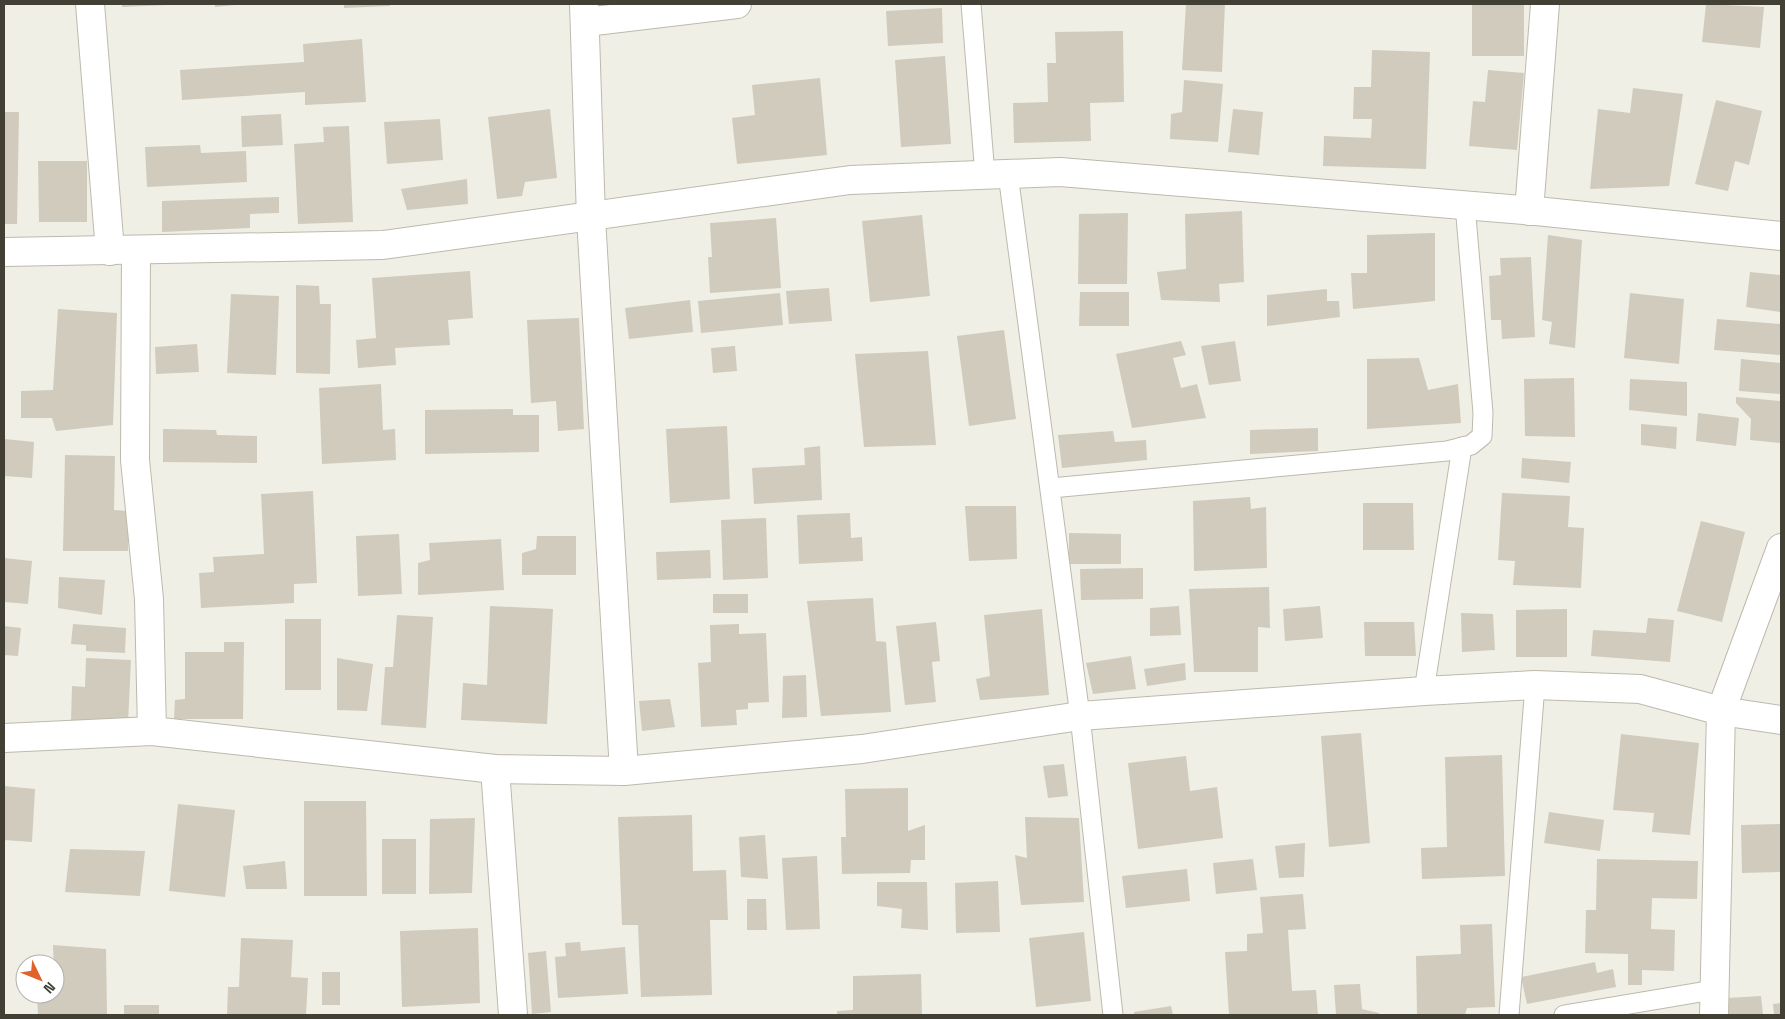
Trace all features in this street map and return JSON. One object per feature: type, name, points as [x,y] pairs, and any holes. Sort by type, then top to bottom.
[{"type":"street","points":[[90,4],[123,251],[135,460],[149,599],[152,731]]},
{"type":"street","points":[[624,771],[591,218],[585,13],[737,4]]},
{"type":"street","points":[[1529,211],[1545,4]]},
{"type":"street","points":[[4,252],[383,245],[591,218],[850,180],[1060,172],[1529,211],[1781,236]]},
{"type":"street","points":[[1713,1002],[1721,711],[1781,548]]},
{"type":"street","points":[[4,738],[152,731],[496,769],[624,771],[862,749],[1080,716],[1424,691],[1536,685],[1640,689],[1721,711],[1781,720]]},
{"type":"street","points":[[496,769],[514,1015]]},
{"type":"lane","points":[[971,4],[997,175],[1051,488],[1080,716],[1113,1015]]},
{"type":"lane","points":[[1051,488],[1447,451],[1471,445],[1482,436],[1484,413],[1465,206]]},
{"type":"lane","points":[[1424,691],[1462,447]]},
{"type":"lane","points":[[1509,1015],[1536,685]]},
{"type":"lane","points":[[1564,1015],[1713,1002]]},
{"type":"building","points":[[122,4],[167,4],[167,5],[122,7]]},
{"type":"building","points":[[215,4],[235,4],[235,5],[215,7]]},
{"type":"building","points":[[344,4],[390,4],[390,6],[344,8]]},
{"type":"building","points":[[1186,4],[1225,4],[1222,72],[1182,70]]},
{"type":"building","points":[[1472,4],[1524,4],[1524,56],[1472,56]]},
{"type":"building","points":[[1706,4],[1764,7],[1760,48],[1702,42]]},
{"type":"building","points":[[942,8],[943,43],[888,46],[886,11]]},
{"type":"building","points":[[1123,31],[1124,102],[1090,103],[1091,141],[1014,143],[1013,103],[1048,102],[1047,63],[1056,63],[1055,32]]},
{"type":"building","points":[[362,39],[366,102],[305,105],[305,92],[182,100],[180,70],[304,62],[303,44]]},
{"type":"building","points":[[1372,50],[1430,52],[1426,169],[1323,166],[1324,136],[1371,138],[1372,119],[1353,119],[1354,87],[1371,87]]},
{"type":"building","points":[[945,56],[951,144],[901,147],[895,60]]},
{"type":"building","points":[[1488,70],[1524,73],[1517,150],[1469,146],[1473,101],[1485,102]]},
{"type":"building","points":[[820,78],[827,155],[737,164],[732,118],[755,115],[752,85]]},
{"type":"building","points":[[1184,80],[1223,84],[1218,142],[1170,139],[1171,114],[1182,112]]},
{"type":"building","points":[[1633,88],[1683,94],[1669,186],[1590,189],[1598,109],[1630,113]]},
{"type":"building","points":[[1716,100],[1762,111],[1749,165],[1735,161],[1728,191],[1695,184]]},
{"type":"building","points":[[550,109],[557,178],[525,182],[522,196],[497,199],[488,117]]},
{"type":"building","points":[[1233,109],[1263,112],[1259,155],[1228,152]]},
{"type":"building","points":[[4,112],[19,112],[17,224],[4,224]]},
{"type":"building","points":[[281,114],[283,145],[242,147],[241,116]]},
{"type":"building","points":[[440,119],[443,160],[387,164],[384,122]]},
{"type":"building","points":[[349,126],[353,222],[298,224],[294,144],[324,142],[323,127]]},
{"type":"building","points":[[200,145],[201,153],[246,151],[247,182],[147,187],[145,147]]},
{"type":"building","points":[[38,161],[87,161],[87,222],[39,222]]},
{"type":"building","points":[[467,179],[468,204],[407,210],[401,189]]},
{"type":"building","points":[[279,197],[279,213],[250,214],[250,228],[162,232],[162,201]]},
{"type":"building","points":[[1242,211],[1244,282],[1219,284],[1220,302],[1161,300],[1157,272],[1186,269],[1185,214]]},
{"type":"building","points":[[1128,213],[1127,284],[1078,284],[1079,214]]},
{"type":"building","points":[[922,215],[930,296],[870,302],[862,221]]},
{"type":"building","points":[[776,218],[781,288],[710,293],[708,257],[712,257],[710,223]]},
{"type":"building","points":[[1435,233],[1435,301],[1353,309],[1351,273],[1367,273],[1367,235]]},
{"type":"building","points":[[1548,235],[1582,240],[1575,348],[1549,344],[1552,322],[1542,320]]},
{"type":"building","points":[[1531,257],[1535,337],[1502,339],[1501,320],[1491,320],[1489,276],[1501,275],[1500,258]]},
{"type":"building","points":[[470,271],[473,318],[448,320],[450,345],[395,348],[396,365],[358,368],[356,340],[376,338],[372,278]]},
{"type":"building","points":[[1750,272],[1781,275],[1780,312],[1746,307]]},
{"type":"building","points":[[296,285],[319,286],[320,304],[331,304],[330,374],[296,373]]},
{"type":"building","points":[[829,288],[832,321],[789,324],[786,291]]},
{"type":"building","points":[[1327,289],[1327,301],[1339,301],[1340,317],[1267,326],[1267,295]]},
{"type":"building","points":[[1080,292],[1129,292],[1129,326],[1079,326]]},
{"type":"building","points":[[780,293],[783,325],[701,333],[698,301]]},
{"type":"building","points":[[1630,293],[1684,299],[1679,364],[1624,358]]},
{"type":"building","points":[[231,294],[279,296],[276,375],[227,373]]},
{"type":"building","points":[[690,300],[693,332],[629,339],[625,308]]},
{"type":"building","points":[[58,309],[117,313],[113,425],[56,431],[52,418],[21,418],[21,391],[53,390]]},
{"type":"building","points":[[579,318],[584,429],[558,431],[556,401],[531,403],[527,320]]},
{"type":"building","points":[[1717,319],[1781,324],[1781,355],[1714,350]]},
{"type":"building","points":[[1004,330],[1016,419],[969,426],[957,336]]},
{"type":"building","points":[[1181,341],[1186,355],[1173,358],[1181,388],[1197,384],[1206,418],[1132,428],[1116,354]]},
{"type":"building","points":[[1235,341],[1241,381],[1209,385],[1201,346]]},
{"type":"building","points":[[197,344],[199,372],[156,374],[155,347]]},
{"type":"building","points":[[735,346],[737,371],[713,373],[711,348]]},
{"type":"building","points":[[928,351],[936,445],[864,447],[855,354]]},
{"type":"building","points":[[1419,358],[1428,390],[1458,384],[1461,423],[1367,429],[1367,359]]},
{"type":"building","points":[[1741,359],[1781,363],[1781,394],[1739,391]]},
{"type":"building","points":[[1574,378],[1575,437],[1525,436],[1524,379]]},
{"type":"building","points":[[1630,379],[1687,382],[1687,416],[1629,410]]},
{"type":"building","points":[[381,384],[383,430],[395,429],[396,460],[322,464],[319,388]]},
{"type":"building","points":[[1736,397],[1781,401],[1781,443],[1750,440],[1751,419],[1736,403]]},
{"type":"building","points":[[513,409],[513,415],[539,415],[539,452],[425,454],[425,410]]},
{"type":"building","points":[[1698,413],[1739,418],[1736,446],[1696,441]]},
{"type":"building","points":[[1641,424],[1677,427],[1676,449],[1641,445]]},
{"type":"building","points":[[727,426],[730,499],[670,503],[666,429]]},
{"type":"building","points":[[1318,428],[1318,451],[1250,454],[1250,430]]},
{"type":"building","points":[[163,429],[216,430],[217,435],[257,436],[257,463],[163,462]]},
{"type":"building","points":[[1113,431],[1115,442],[1146,440],[1147,460],[1062,468],[1058,435]]},
{"type":"building","points":[[5,439],[34,442],[32,478],[4,476]]},
{"type":"building","points":[[820,446],[822,500],[754,504],[752,468],[805,465],[804,448]]},
{"type":"building","points":[[65,455],[115,456],[114,510],[128,511],[128,551],[63,551]]},
{"type":"building","points":[[1522,458],[1571,462],[1569,483],[1521,478]]},
{"type":"building","points":[[313,491],[317,583],[294,584],[294,603],[201,608],[199,573],[214,572],[213,557],[264,554],[261,494]]},
{"type":"building","points":[[1502,493],[1570,496],[1568,527],[1584,528],[1581,588],[1513,585],[1515,561],[1498,560]]},
{"type":"building","points":[[1250,497],[1251,509],[1266,507],[1267,568],[1194,571],[1193,501]]},
{"type":"building","points":[[1363,503],[1413,503],[1414,550],[1363,550]]},
{"type":"building","points":[[965,506],[1016,506],[1017,559],[969,561]]},
{"type":"building","points":[[850,513],[851,538],[862,537],[863,561],[799,564],[797,515]]},
{"type":"building","points":[[766,518],[768,578],[723,580],[721,520]]},
{"type":"building","points":[[1701,521],[1745,532],[1722,622],[1677,611]]},
{"type":"building","points":[[1069,533],[1121,534],[1121,564],[1069,564]]},
{"type":"building","points":[[399,534],[402,594],[358,596],[356,536]]},
{"type":"building","points":[[537,536],[576,536],[576,575],[522,575],[522,553],[536,549]]},
{"type":"building","points":[[501,539],[504,590],[418,595],[418,563],[430,560],[429,543]]},
{"type":"building","points":[[710,550],[711,578],[657,580],[656,552]]},
{"type":"building","points":[[4,558],[32,561],[28,604],[4,602]]},
{"type":"building","points":[[1143,568],[1143,599],[1081,600],[1080,569]]},
{"type":"building","points":[[59,577],[105,580],[102,615],[58,608]]},
{"type":"building","points":[[1269,587],[1270,628],[1258,627],[1258,672],[1194,672],[1189,589]]},
{"type":"building","points":[[713,594],[748,594],[748,613],[713,613]]},
{"type":"building","points":[[873,598],[876,641],[886,642],[891,712],[821,716],[807,601]]},
{"type":"building","points":[[490,606],[553,609],[547,724],[461,720],[463,683],[487,685]]},
{"type":"building","points":[[1179,606],[1181,635],[1150,636],[1150,608]]},
{"type":"building","points":[[1320,606],[1323,638],[1285,641],[1283,609]]},
{"type":"building","points":[[1042,609],[1049,695],[980,700],[976,679],[990,676],[984,615]]},
{"type":"building","points":[[1567,609],[1567,657],[1516,657],[1516,610]]},
{"type":"building","points":[[1461,613],[1493,614],[1495,650],[1462,652]]},
{"type":"building","points":[[397,615],[433,617],[426,728],[381,725],[385,667],[393,667]]},
{"type":"building","points":[[1648,618],[1674,620],[1670,662],[1591,656],[1593,630],[1646,633]]},
{"type":"building","points":[[285,619],[321,619],[321,690],[285,690]]},
{"type":"building","points":[[936,622],[940,661],[932,662],[936,702],[905,705],[896,626]]},
{"type":"building","points":[[1364,622],[1414,622],[1416,656],[1365,656]]},
{"type":"building","points":[[73,624],[126,628],[125,653],[86,651],[86,645],[71,644]]},
{"type":"building","points":[[739,624],[739,634],[766,633],[769,702],[748,703],[748,709],[736,710],[737,725],[701,727],[698,663],[711,662],[710,625]]},
{"type":"building","points":[[4,626],[21,628],[18,656],[4,655]]},
{"type":"building","points":[[224,642],[244,642],[243,719],[174,719],[175,700],[185,699],[185,652],[224,652]]},
{"type":"building","points":[[1131,656],[1136,689],[1093,694],[1086,663]]},
{"type":"building","points":[[86,658],[131,660],[128,723],[71,721],[72,686],[85,687]]},
{"type":"building","points":[[337,658],[373,664],[367,711],[337,710]]},
{"type":"building","points":[[1185,663],[1186,680],[1147,686],[1144,669]]},
{"type":"building","points":[[806,675],[807,717],[782,718],[783,676]]},
{"type":"building","points":[[670,699],[675,727],[642,731],[639,701]]},
{"type":"building","points":[[1361,733],[1370,843],[1329,847],[1321,736]]},
{"type":"building","points":[[1621,734],[1699,743],[1690,835],[1652,832],[1654,813],[1613,810]]},
{"type":"building","points":[[1502,755],[1505,876],[1422,879],[1421,848],[1447,847],[1445,757]]},
{"type":"building","points":[[1186,756],[1190,791],[1217,787],[1223,838],[1138,849],[1128,763]]},
{"type":"building","points":[[1064,764],[1068,796],[1048,798],[1043,766]]},
{"type":"building","points":[[4,786],[35,789],[32,842],[4,840]]},
{"type":"building","points":[[908,788],[908,831],[925,825],[925,860],[911,860],[910,873],[842,874],[841,837],[846,837],[845,789]]},
{"type":"building","points":[[304,801],[366,801],[367,896],[304,896]]},
{"type":"building","points":[[178,804],[235,810],[225,897],[169,891]]},
{"type":"building","points":[[1549,812],[1604,820],[1600,851],[1544,843]]},
{"type":"building","points":[[692,815],[693,871],[726,870],[728,920],[710,920],[712,995],[641,997],[638,925],[622,925],[618,817]]},
{"type":"building","points":[[1025,817],[1079,818],[1084,902],[1021,905],[1015,855],[1027,858]]},
{"type":"building","points":[[475,818],[472,893],[429,894],[430,819]]},
{"type":"building","points":[[1781,824],[1781,872],[1742,873],[1741,825]]},
{"type":"building","points":[[765,835],[768,879],[741,877],[739,837]]},
{"type":"building","points":[[382,839],[416,839],[416,894],[382,894]]},
{"type":"building","points":[[1305,843],[1304,877],[1279,878],[1275,846]]},
{"type":"building","points":[[70,849],[145,851],[140,896],[65,892]]},
{"type":"building","points":[[817,856],[820,929],[786,930],[782,858]]},
{"type":"building","points":[[1253,859],[1257,890],[1216,894],[1213,863]]},
{"type":"building","points":[[1597,859],[1698,861],[1697,899],[1652,898],[1651,929],[1675,930],[1674,971],[1642,970],[1642,985],[1628,985],[1628,954],[1585,953],[1586,910],[1596,910]]},
{"type":"building","points":[[285,861],[287,889],[246,889],[243,866]]},
{"type":"building","points":[[1187,869],[1190,901],[1126,908],[1122,876]]},
{"type":"building","points":[[998,881],[1000,932],[956,933],[955,883]]},
{"type":"building","points":[[877,882],[927,882],[928,930],[901,928],[902,909],[877,906]]},
{"type":"building","points":[[1303,894],[1306,929],[1288,930],[1292,991],[1316,990],[1318,1015],[1229,1015],[1225,952],[1247,951],[1247,934],[1263,933],[1260,897]]},
{"type":"building","points":[[747,899],[766,899],[767,930],[747,930]]},
{"type":"building","points":[[1492,924],[1495,1007],[1467,1008],[1465,1015],[1417,1015],[1416,956],[1461,954],[1460,925]]},
{"type":"building","points":[[478,928],[480,1003],[402,1007],[400,931]]},
{"type":"building","points":[[1084,932],[1091,1001],[1036,1007],[1029,938]]},
{"type":"building","points":[[241,938],[293,940],[291,977],[308,978],[306,1015],[227,1015],[228,987],[239,987]]},
{"type":"building","points":[[580,942],[581,951],[625,947],[628,994],[558,998],[555,957],[566,956],[565,943]]},
{"type":"building","points":[[53,945],[106,949],[107,1015],[38,1015],[37,1004],[65,1004],[65,954],[53,954]]},
{"type":"building","points":[[546,951],[551,1012],[532,1014],[528,953]]},
{"type":"building","points":[[1595,962],[1597,973],[1613,969],[1616,987],[1527,1004],[1521,977]]},
{"type":"building","points":[[322,972],[340,972],[340,1005],[322,1005]]},
{"type":"building","points":[[921,974],[922,1015],[837,1015],[837,1011],[853,1010],[853,976]]},
{"type":"building","points":[[1360,984],[1362,1009],[1379,1013],[1379,1015],[1336,1015],[1334,985]]},
{"type":"building","points":[[1761,996],[1763,1015],[1729,1015],[1727,998]]},
{"type":"building","points":[[1781,1003],[1781,1015],[1774,1015],[1773,1004]]},
{"type":"building","points":[[124,1005],[159,1005],[159,1015],[124,1015]]},
{"type":"building","points":[[1171,1006],[1173,1015],[1134,1015],[1134,1012]]}]
